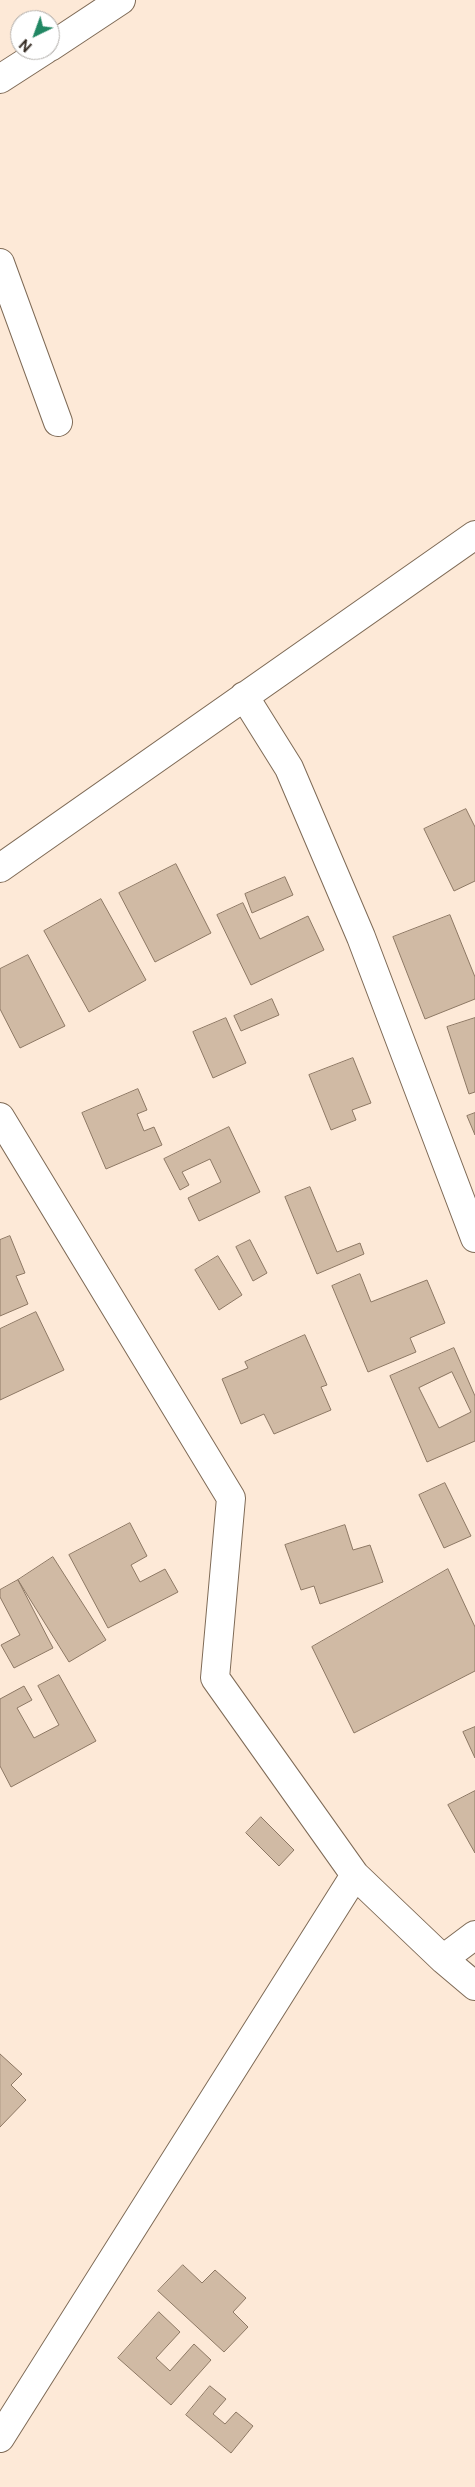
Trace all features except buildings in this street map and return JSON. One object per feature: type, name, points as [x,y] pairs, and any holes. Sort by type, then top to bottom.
[{"type":"street","points":[[60,40],[121,0]]},
{"type":"street","points":[[0,79],[29,60]]},
{"type":"street","points":[[0,263],[58,422]]},
{"type":"street","points":[[0,868],[475,535]]},
{"type":"street","points":[[244,696],[290,768],[361,938],[475,1238]]},
{"type":"street","points":[[0,1117],[231,1498],[215,1678],[354,1875],[442,1959],[475,1986]]},
{"type":"street","points":[[0,2438],[354,1875]]},
{"type":"street","points":[[442,1959],[475,1935]]}]
